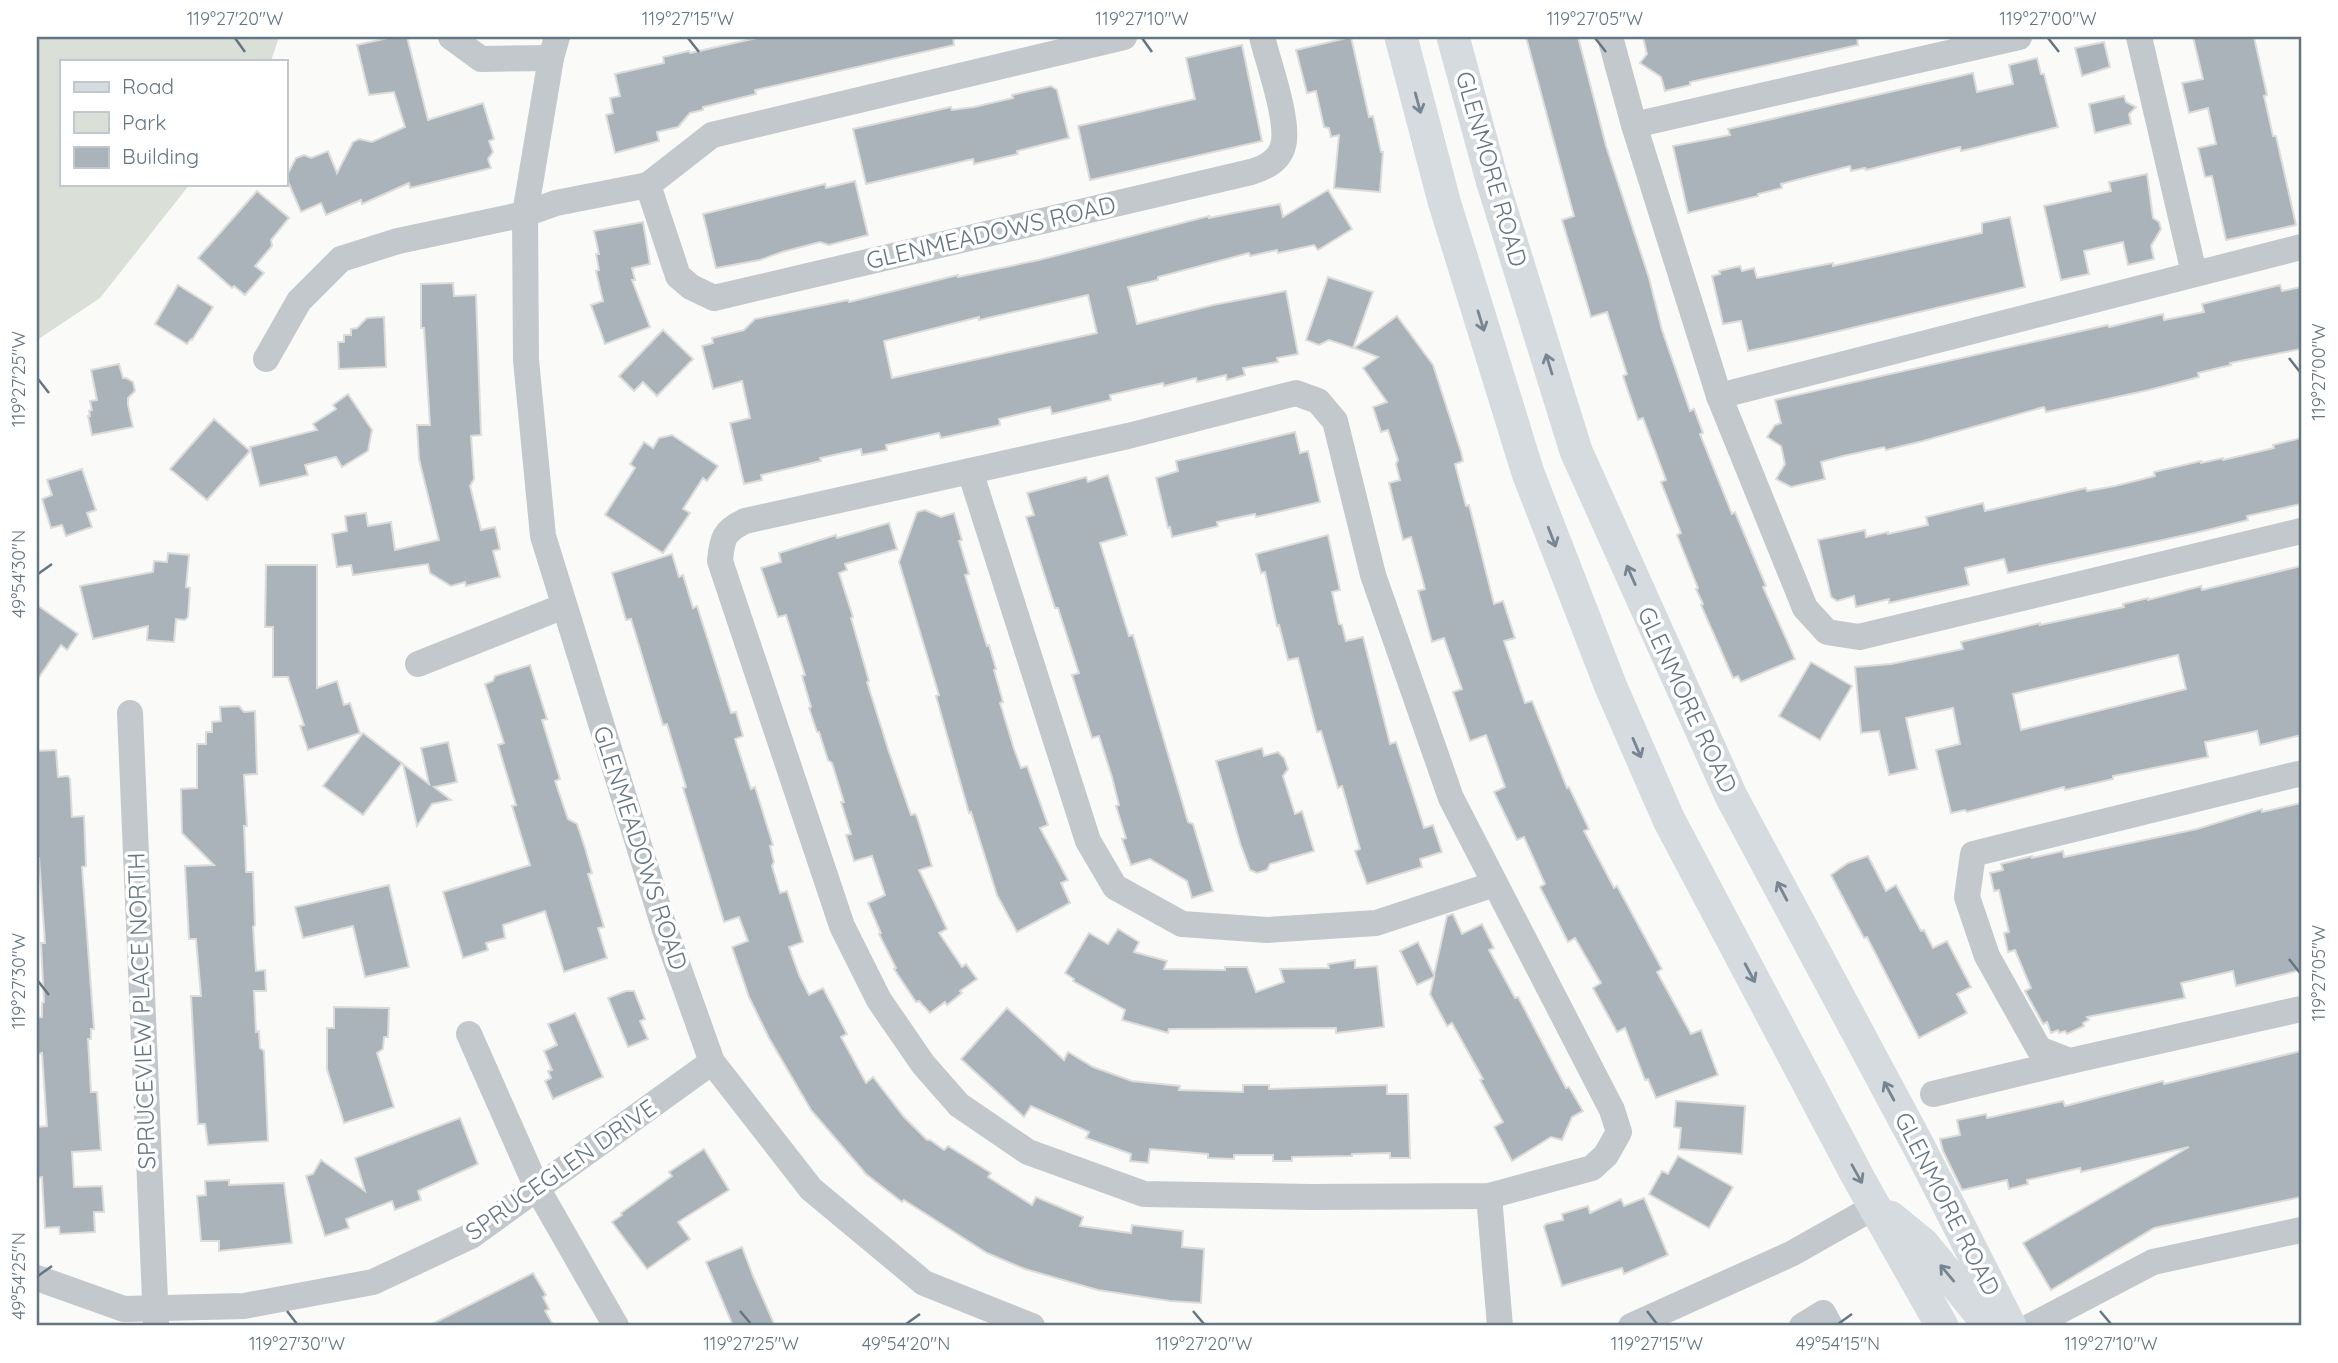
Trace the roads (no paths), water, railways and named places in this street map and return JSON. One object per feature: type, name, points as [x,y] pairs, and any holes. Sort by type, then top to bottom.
[{"type":"main road","points":[[1401,37],[1444,201],[1528,473],[1611,688],[1668,820],[1859,1179],[1942,1326]]},
{"type":"main road","name":"GLENMORE ROAD","points":[[1453,37],[1492,180],[1576,451],[1731,796],[1918,1145],[2010,1326]]},
{"type":"main road","points":[[1876,1206],[1923,1244],[1990,1326]]},
{"type":"street","points":[[451,37],[481,59],[554,48]]},
{"type":"street","points":[[266,359],[299,301],[341,258],[398,241],[525,215],[556,203],[648,185],[712,135],[1124,37]]},
{"type":"street","name":"GLENMEADOWS ROAD","points":[[648,185],[678,275],[691,287],[714,298],[1251,172],[1269,166],[1283,148],[1285,129],[1262,37]]},
{"type":"street","points":[[1610,37],[1634,125],[1719,396],[1805,607],[1827,632],[1858,637],[2301,531]]},
{"type":"street","points":[[1634,125],[2019,37]]},
{"type":"street","points":[[2139,37],[2194,273]]},
{"type":"street","name":"GLENMEADOWS ROAD","points":[[554,48],[525,215],[526,360],[543,536],[665,930],[712,1062],[811,1189],[924,1283],[1031,1326]]},
{"type":"street","points":[[1719,396],[2301,247]]},
{"type":"street","points":[[1296,393],[1318,401],[1335,421],[1373,575],[1451,798],[1495,884],[1612,1110],[1619,1132],[1606,1155],[1592,1168],[1489,1196],[1144,1194],[1028,1152],[959,1105],[923,1064],[879,1000],[842,926],[720,561],[722,543],[730,528],[745,521],[1128,436],[1296,393]]},
{"type":"street","points":[[970,471],[1088,841],[1115,887],[1182,924],[1267,930],[1376,923],[1495,884]]},
{"type":"street","points":[[418,664],[564,606]]},
{"type":"street","name":"SPRUCEVIEW PLACE NORTH","points":[[130,713],[155,1317]]},
{"type":"street","points":[[2070,1061],[2039,1049],[1987,956],[1967,897],[1973,854],[2301,775]]},
{"type":"street","points":[[1933,1094],[2301,1009]]},
{"type":"street","points":[[470,1034],[537,1188],[616,1326]]},
{"type":"street","name":"SPRUCEGLEN DRIVE","points":[[37,1278],[124,1309],[155,1317],[244,1306],[373,1282],[471,1236],[712,1062]]},
{"type":"street","points":[[1489,1196],[1500,1326]]},
{"type":"street","points":[[1631,1326],[1791,1254],[1876,1206]]},
{"type":"street","points":[[2031,1326],[2153,1262],[2301,1230]]},
{"type":"street","points":[[1802,1326],[1823,1313],[1830,1326]]}]
